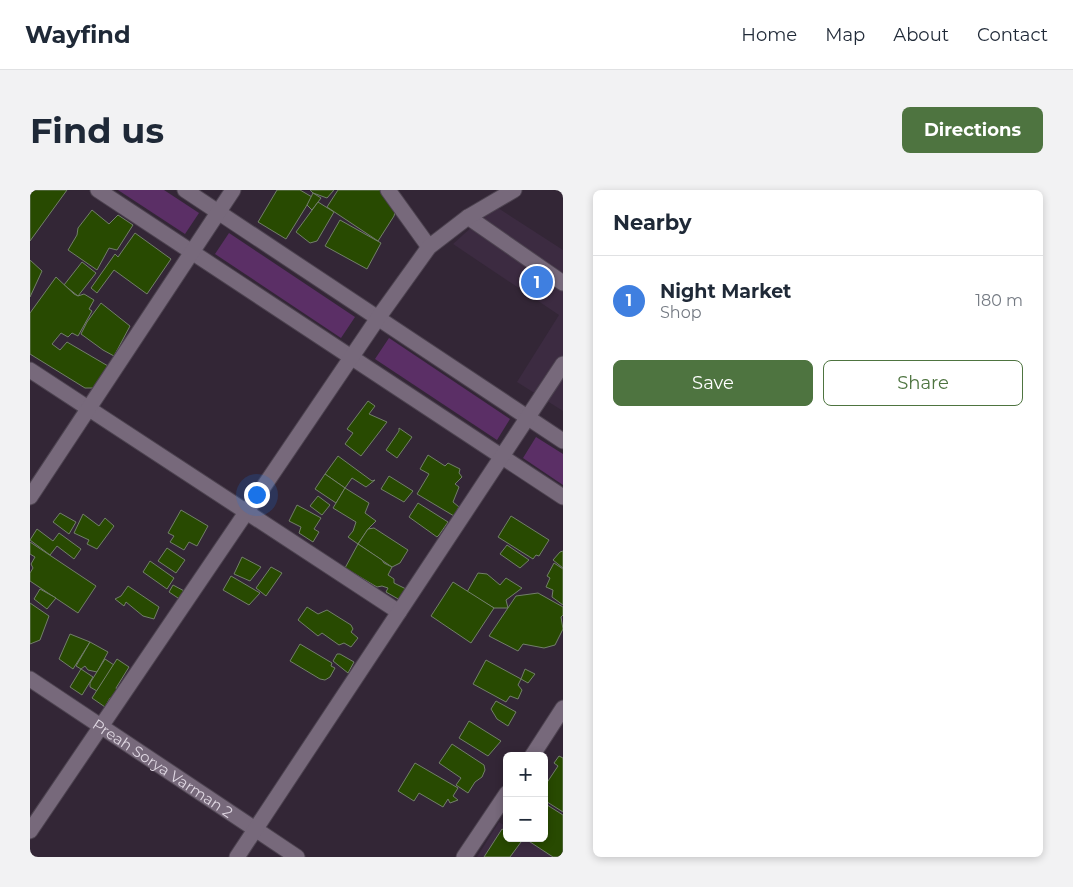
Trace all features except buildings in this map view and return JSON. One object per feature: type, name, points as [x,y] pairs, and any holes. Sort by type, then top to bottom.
[{"type":"street","points":[[98,190],[563,497]]},
{"type":"street","points":[[185,190],[563,441]]},
{"type":"street","points":[[30,497],[233,190]]},
{"type":"street","points":[[388,190],[429,247]]},
{"type":"street","points":[[30,831],[351,357],[429,247],[468,217],[514,190]]},
{"type":"street","points":[[468,217],[563,284]]},
{"type":"street","points":[[237,857],[563,364]]},
{"type":"street","points":[[30,370],[399,612]]},
{"type":"street","name":"Preah Sorya Varman 2","points":[[30,679],[298,857]]},
{"type":"street","points":[[535,752],[563,708]]},
{"type":"street","points":[[464,857],[504,797]]},
{"type":"shaded area","points":[[118,190],[164,190],[199,213],[185,234]]},
{"type":"shaded area","points":[[495,206],[563,250],[563,411],[517,382],[559,315],[453,244]]},
{"type":"shaded area","points":[[229,233],[355,317],[341,338],[215,254]]},
{"type":"shaded area","points":[[389,338],[510,419],[497,440],[375,359]]},
{"type":"shaded area","points":[[536,437],[563,454],[563,485],[523,458]]},
{"type":"shaded area","points":[[499,822],[503,824],[503,842],[530,842],[554,857],[477,857]]},
{"type":"place","name":"Night Market","points":[[537,282]]}]
